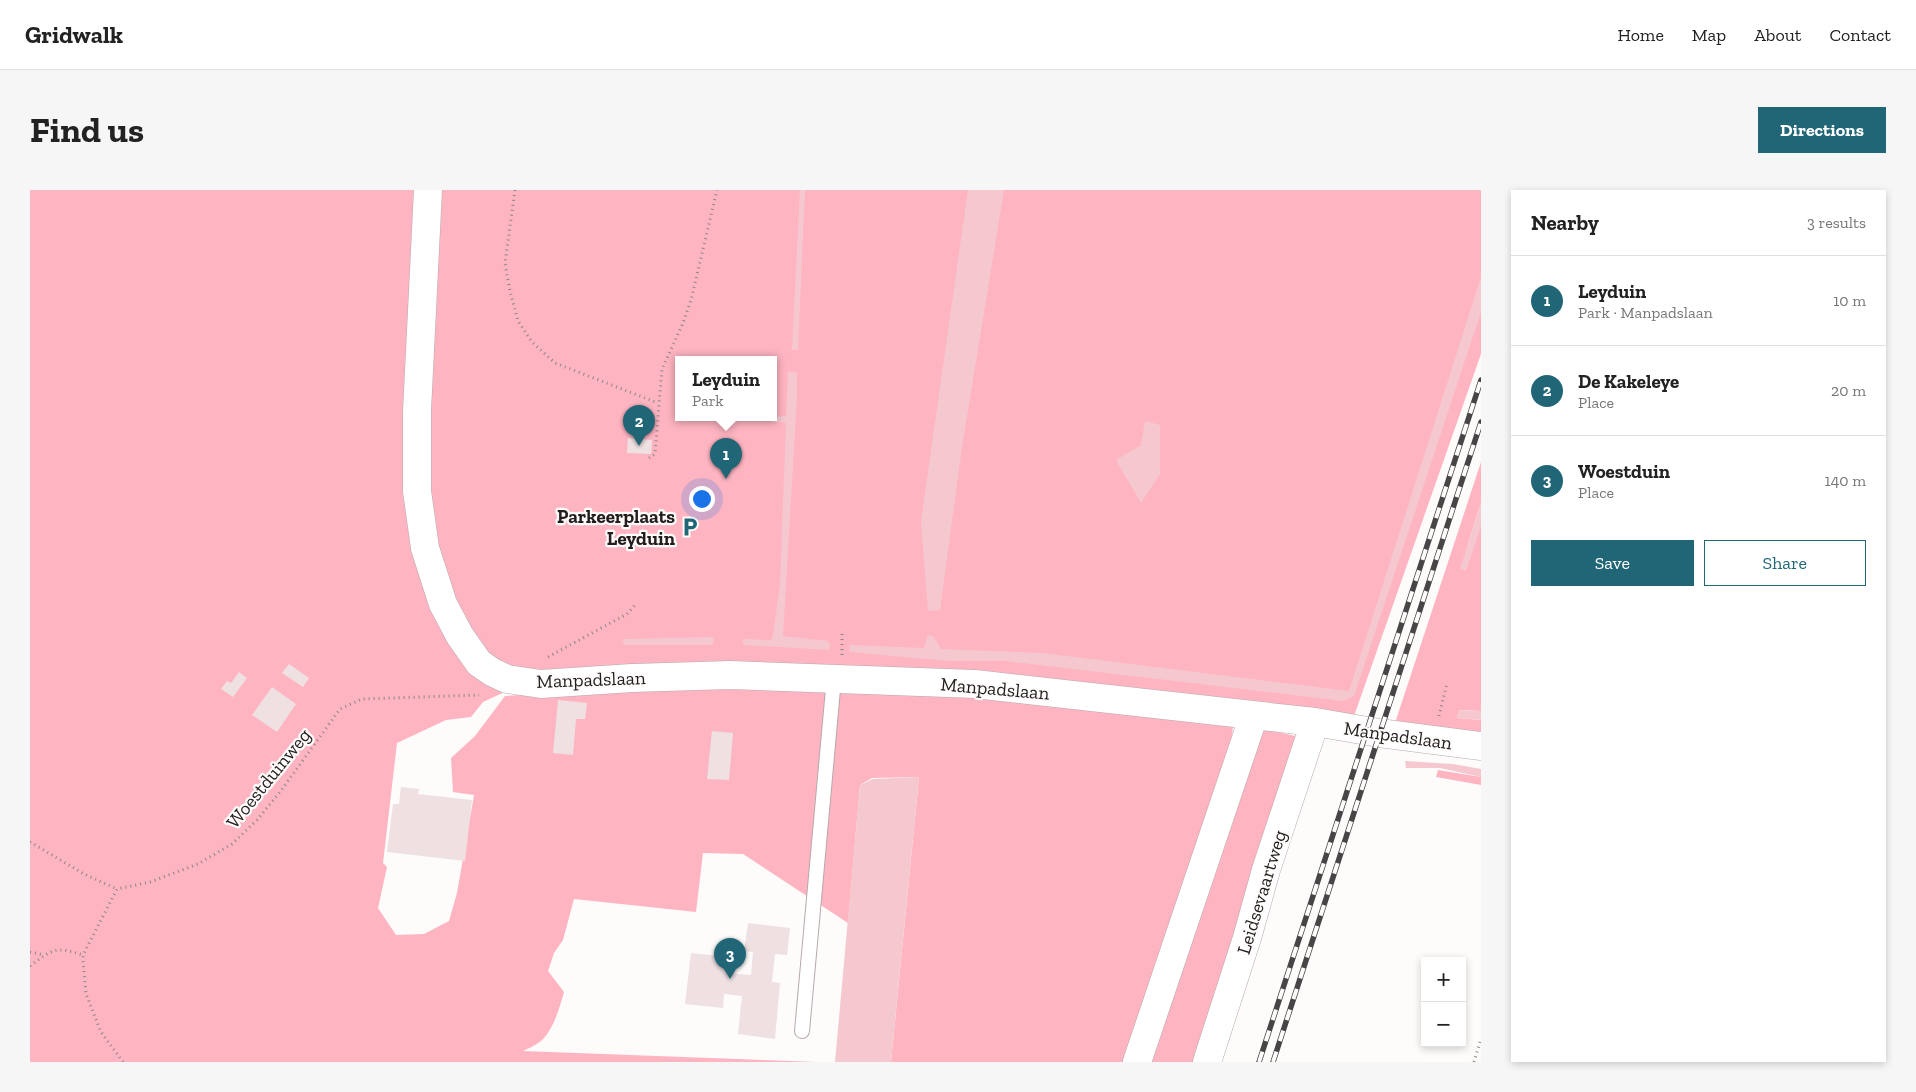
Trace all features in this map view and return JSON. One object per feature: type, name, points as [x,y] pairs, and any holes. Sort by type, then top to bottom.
[{"type":"street","name":"Manpadslaan","points":[[428,190],[417,411],[417,491],[425,548],[443,604],[460,636],[479,663],[492,672],[507,679],[541,684],[632,678],[730,675],[975,684],[1316,722],[1481,746]]},
{"type":"street","points":[[1137,1062],[1254,715]]},
{"type":"street","name":"Leidsevaartweg","points":[[1207,1062],[1247,938],[1266,870],[1316,722]]},
{"type":"lane","points":[[802,1031],[834,678]]},
{"type":"path","points":[[515,190],[505,263],[518,321],[532,342],[555,363],[658,403]]},
{"type":"path","points":[[649,458],[655,454],[662,369],[692,300],[717,190]]},
{"type":"path","points":[[541,661],[627,614],[637,603]]},
{"type":"path","name":"Woestduinweg","points":[[117,889],[150,882],[198,864],[232,844],[263,813],[340,709],[345,706],[362,699],[479,695],[507,679]]},
{"type":"path","points":[[1432,740],[1447,683]]},
{"type":"path","points":[[30,842],[84,874],[117,889],[82,955],[86,994],[101,1032],[123,1062]]},
{"type":"path","points":[[30,966],[54,950],[63,949],[82,955]]},
{"type":"path","points":[[30,952],[44,955]]},
{"type":"path","points":[[1474,1062],[1481,1039]]},
{"type":"shaded area","points":[[30,190],[1481,190],[1481,354],[1353,719],[1286,713],[1199,701],[1071,689],[943,673],[812,667],[738,667],[539,676],[483,702],[471,717],[446,720],[397,743],[383,863],[387,867],[378,908],[396,935],[424,934],[449,921],[457,893],[474,795],[453,792],[451,758],[475,736],[505,696],[554,690],[661,684],[815,685],[980,693],[1233,725],[1232,737],[1235,743],[1242,724],[1304,738],[1197,1062],[891,1062],[919,777],[872,778],[860,785],[848,923],[743,854],[703,853],[696,912],[574,899],[563,940],[554,953],[548,971],[564,992],[558,1012],[546,1036],[523,1051],[818,1062],[30,1062]]},
{"type":"shaded area","points":[[800,190],[805,190],[798,350],[792,350]]},
{"type":"shaded area","points":[[968,190],[1004,190],[962,447],[940,610],[928,611],[921,521]]},
{"type":"shaded area","points":[[1481,277],[1481,312],[1354,696],[1343,701],[1006,661],[948,661],[850,652],[849,645],[924,648],[928,635],[934,637],[941,649],[1042,653],[1349,691]]},
{"type":"shaded area","points":[[788,371],[797,373],[797,398],[783,636],[828,641],[830,645],[829,650],[743,645],[743,639],[771,640],[773,635],[780,584],[786,423],[768,421],[777,421],[777,416],[786,416]]},
{"type":"shaded area","points":[[1145,421],[1160,425],[1160,474],[1141,503],[1116,460],[1141,445]]},
{"type":"shaded area","points":[[1481,462],[1481,503],[1467,547],[1481,510],[1481,711],[1460,710],[1457,718],[1481,720],[1481,735],[1395,723]]},
{"type":"shaded area","points":[[1481,503],[1481,526],[1466,571],[1460,569]]},
{"type":"shaded area","points":[[713,637],[712,645],[625,645],[622,642],[625,639]]},
{"type":"shaded area","points":[[1459,710],[1481,711],[1481,720],[1456,718]]},
{"type":"shaded area","points":[[1405,761],[1453,764],[1481,769],[1481,777],[1440,768],[1406,768]]},
{"type":"shaded area","points":[[1438,770],[1481,777],[1481,785],[1436,777]]},
{"type":"shaded area","points":[[919,777],[891,1062],[835,1062],[860,785],[873,779]]},
{"type":"building","points":[[628,438],[652,440],[651,454],[627,453]]},
{"type":"building","points":[[289,664],[309,678],[303,687],[282,673]]},
{"type":"building","points":[[239,672],[247,678],[233,697],[221,689],[227,681],[231,683]]},
{"type":"building","points":[[272,687],[296,704],[277,732],[252,715]]},
{"type":"building","points":[[558,700],[587,703],[585,719],[576,719],[573,755],[553,753]]},
{"type":"building","points":[[712,731],[733,733],[729,780],[707,779]]},
{"type":"building","points":[[401,787],[419,789],[418,794],[472,800],[465,861],[387,852],[393,804],[399,804]]},
{"type":"building","points":[[748,923],[790,928],[787,955],[775,954],[772,982],[780,983],[775,1039],[738,1034],[742,996],[724,994],[723,1008],[685,1004],[691,953],[729,957],[727,973],[751,975],[753,952],[744,951]]},
{"type":"railway","points":[[1259,1062],[1481,380]]},
{"type":"railway","points":[[1273,1062],[1481,422]]},
{"type":"place","name":"De Kakeleye","points":[[639,446]]},
{"type":"place","name":"Leyduin","points":[[726,479]]},
{"type":"place","name":"Parkeerplaats Leyduin","points":[[690,527]]},
{"type":"place","name":"Woestduin","points":[[730,979]]}]
